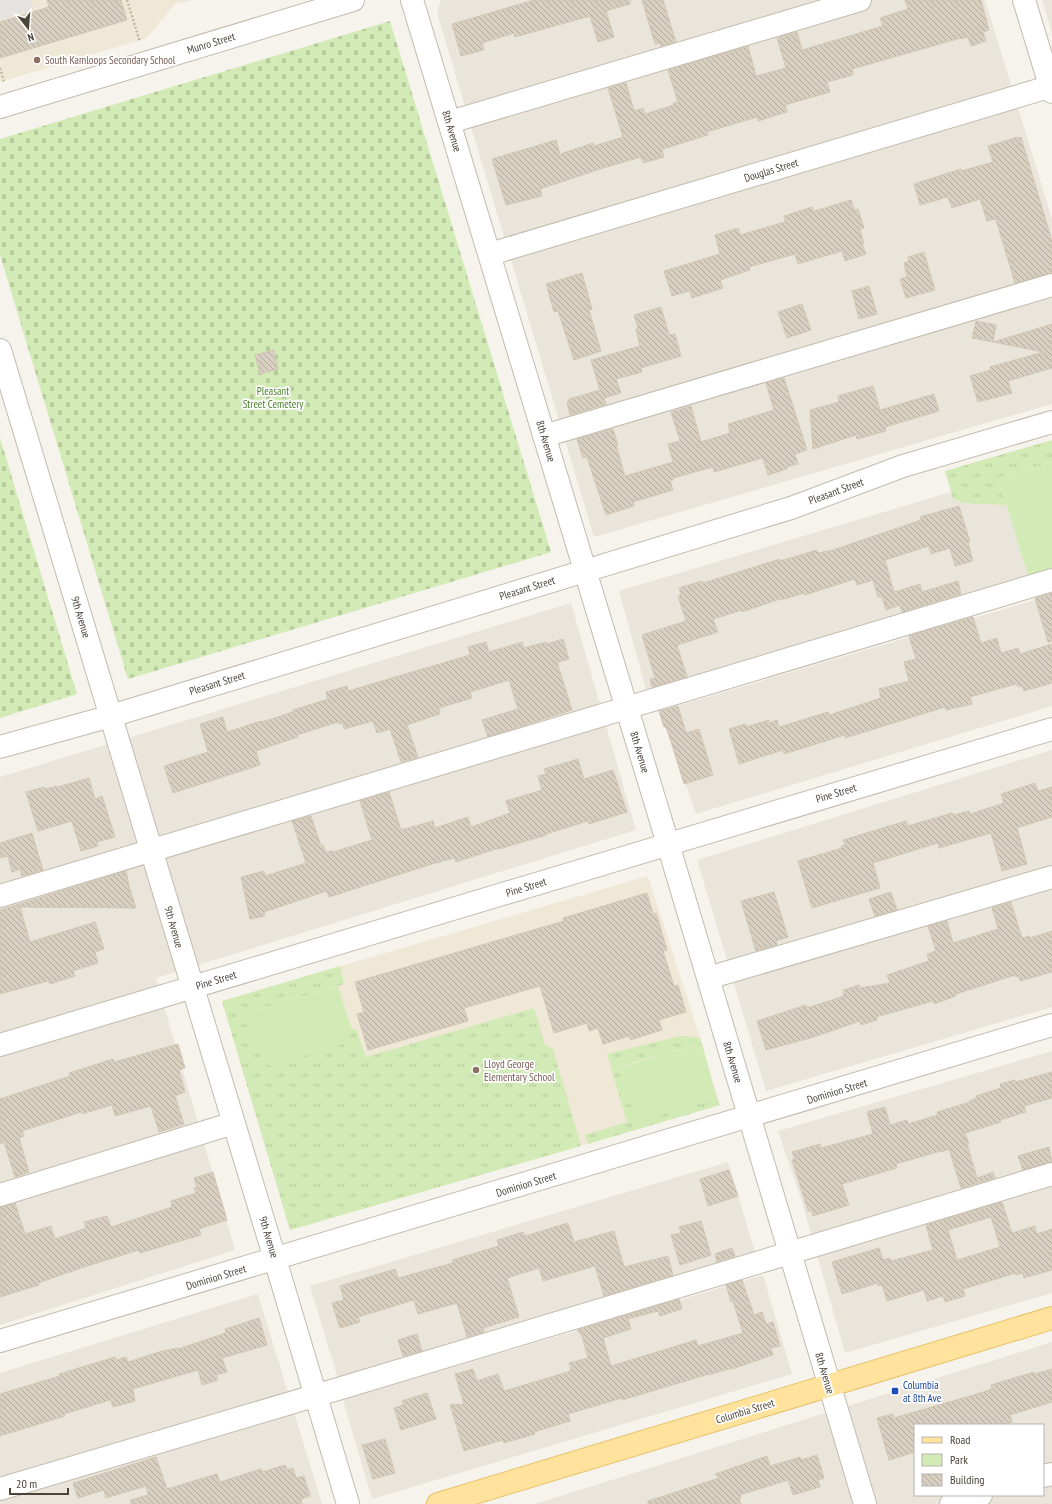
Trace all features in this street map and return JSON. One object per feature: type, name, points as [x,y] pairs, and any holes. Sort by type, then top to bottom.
[{"type":"main road","name":"Columbia Street","points":[[438,1504],[1052,1318]]},
{"type":"street","name":"Munro Street","points":[[0,107],[352,0]]},
{"type":"street","name":"8th Avenue","points":[[412,0],[668,844],[750,1117],[789,1254],[865,1504]]},
{"type":"street","points":[[450,122],[860,0]]},
{"type":"street","points":[[1024,0],[1051,88]]},
{"type":"street","name":"Douglas Street","points":[[490,254],[1051,88]]},
{"type":"street","points":[[544,436],[1052,285]]},
{"type":"street","name":"9th Avenue","points":[[0,350],[8,405],[111,716],[348,1504]]},
{"type":"street","name":"Pleasant Street","points":[[0,747],[111,716],[791,508],[903,466],[1052,422]]},
{"type":"street","points":[[0,896],[627,709],[1052,580]]},
{"type":"street","name":"Pine Street","points":[[0,1044],[192,988],[1052,729]]},
{"type":"street","points":[[708,978],[1052,877]]},
{"type":"street","name":"Dominion Street","points":[[0,1341],[750,1117],[1052,1025]]},
{"type":"street","points":[[0,1194],[234,1123]]},
{"type":"street","points":[[0,1490],[1052,1174]]},
{"type":"street","points":[[951,1504],[978,1496]]},
{"type":"path","points":[[127,0],[140,42]]},
{"type":"path","points":[[0,68],[4,82]]},
{"type":"shaded area","name":"South Kamloops Secondary School","points":[[0,0],[192,0],[175,4],[147,38],[0,82]]},
{"type":"shaded area","points":[[0,0],[31,0],[34,10],[0,20]]},
{"type":"shaded area","points":[[441,0],[985,0],[1052,219],[1052,404],[594,537],[437,13]]},
{"type":"shaded area","points":[[1042,0],[1052,0],[1052,33]]},
{"type":"shaded area","points":[[998,478],[1029,579],[647,693],[619,591]]},
{"type":"shaded area","points":[[1052,595],[1052,706],[696,814],[660,711]]},
{"type":"shaded area","points":[[571,603],[636,830],[156,978],[235,1250],[0,1325],[0,777]]},
{"type":"shaded area","points":[[1052,750],[1052,1007],[766,1091],[697,860]]},
{"type":"shaded area","name":"Lloyd George Elementary School","points":[[648,876],[720,1105],[290,1230],[222,1001]]},
{"type":"shaded area","points":[[1052,1051],[1052,1293],[845,1353],[801,1199],[778,1131]]},
{"type":"shaded area","points":[[728,1162],[756,1255],[338,1379],[310,1286]]},
{"type":"shaded area","points":[[763,1275],[792,1374],[372,1499],[343,1400]]},
{"type":"shaded area","points":[[258,1294],[322,1504],[0,1504],[0,1373]]},
{"type":"shaded area","points":[[1052,1342],[1052,1504],[535,1504]]},
{"type":"green space","name":"Pleasant Street Cemetery","points":[[390,21],[551,552],[128,679],[0,255],[0,139]]},
{"type":"green space","points":[[0,438],[77,694],[0,718]]},
{"type":"green space","points":[[1052,440],[1052,462],[998,478],[1006,505],[963,503],[953,498],[945,471]]},
{"type":"green space","points":[[1052,462],[1052,572],[1029,579],[998,478]]},
{"type":"green space","points":[[340,966],[344,984],[251,1012],[343,1044],[352,1030],[356,1029],[366,1057],[534,1008],[545,1045],[553,1049],[581,1146],[290,1230],[222,1001]]},
{"type":"green space","points":[[338,986],[352,1030],[343,1044],[272,1066],[263,1063],[245,1020],[251,1012]]},
{"type":"green space","points":[[681,1036],[700,1038],[702,1044],[620,1066],[707,1099],[716,1096],[720,1105],[588,1144],[585,1135],[627,1122],[607,1054]]},
{"type":"green space","points":[[702,1044],[716,1096],[636,1120],[620,1067]]},
{"type":"building","points":[[47,0],[121,0],[127,20],[0,58],[0,22],[49,7]]},
{"type":"building","points":[[534,0],[630,0],[630,4],[606,11],[614,37],[598,42],[590,16],[515,37],[514,33],[482,43],[484,50],[461,56],[452,24]]},
{"type":"building","points":[[642,0],[663,0],[676,42],[661,46],[660,43],[655,44]]},
{"type":"building","points":[[905,0],[981,0],[989,30],[983,32],[986,41],[971,46],[968,37],[961,38],[852,69],[853,75],[827,82],[830,92],[785,105],[787,112],[758,121],[757,117],[707,132],[708,135],[663,149],[664,157],[643,163],[641,157],[603,168],[540,189],[542,196],[506,205],[492,159],[556,140],[560,154],[593,143],[594,146],[623,137],[608,88],[626,83],[634,111],[643,108],[645,114],[674,105],[673,103],[678,102],[668,70],[748,46],[756,76],[786,68],[777,38],[797,32],[802,50],[883,26],[880,18],[908,9]]},
{"type":"building","points":[[1021,137],[1052,241],[1052,273],[1015,283],[996,220],[987,221],[980,199],[952,208],[948,197],[920,205],[914,184],[961,169],[961,171],[993,162],[988,146]]},
{"type":"building","points":[[851,200],[854,210],[858,209],[864,228],[860,229],[864,244],[862,244],[866,254],[845,261],[842,251],[798,264],[795,254],[749,267],[750,270],[720,280],[723,288],[692,298],[690,291],[672,296],[664,271],[720,254],[715,235],[738,228],[740,235],[785,222],[784,216],[812,207],[813,211]]},
{"type":"building","points":[[924,252],[935,290],[906,298],[900,279],[907,277],[904,263],[909,261],[908,257]]},
{"type":"building","points":[[582,273],[592,309],[589,310],[601,351],[574,360],[558,311],[554,312],[546,284]]},
{"type":"building","points":[[869,286],[877,314],[859,319],[852,291]]},
{"type":"building","points":[[802,304],[811,330],[787,338],[778,312]]},
{"type":"building","points":[[661,307],[669,335],[675,334],[681,356],[641,368],[642,372],[616,379],[621,393],[604,398],[606,404],[570,415],[567,402],[569,399],[600,390],[591,360],[640,346],[636,329],[638,328],[634,315]]},
{"type":"building","points":[[976,321],[996,325],[993,342],[972,338]]},
{"type":"building","points":[[1052,324],[1052,368],[1008,381],[1012,393],[978,402],[970,376],[991,370],[990,367],[1043,352],[993,342]]},
{"type":"building","points":[[274,350],[278,369],[260,374],[255,355]]},
{"type":"building","points":[[784,378],[807,450],[795,454],[798,464],[768,475],[763,458],[714,472],[713,467],[673,478],[673,480],[670,480],[673,490],[633,502],[634,506],[606,515],[587,457],[583,458],[577,439],[613,429],[625,476],[673,462],[668,444],[680,441],[671,412],[691,406],[701,442],[730,433],[728,424],[774,410],[766,383]]},
{"type":"building","points":[[873,386],[880,410],[934,394],[939,411],[885,427],[886,431],[857,439],[856,435],[813,449],[810,410],[839,402],[838,396]]},
{"type":"building","points":[[959,506],[970,542],[968,543],[973,561],[955,566],[950,548],[931,554],[929,546],[885,560],[894,592],[920,584],[922,592],[958,581],[961,594],[902,612],[900,605],[886,610],[882,597],[878,597],[873,580],[857,585],[855,579],[805,595],[805,593],[780,599],[742,612],[742,610],[713,619],[718,632],[677,645],[687,677],[652,687],[650,679],[655,678],[642,635],[686,621],[678,596],[681,595],[679,588],[702,581],[703,583],[780,559],[780,561],[817,550],[818,553],[833,550],[921,520],[920,517]]},
{"type":"building","points":[[1052,593],[1052,641],[1048,642],[1035,598]]},
{"type":"building","points":[[973,617],[981,643],[997,638],[1001,653],[1018,648],[1020,654],[1052,644],[1052,683],[1024,691],[1022,686],[1018,687],[1016,684],[970,697],[972,704],[946,710],[945,707],[845,738],[845,735],[784,754],[783,750],[739,764],[729,729],[746,724],[746,727],[769,720],[769,723],[777,720],[779,727],[828,712],[829,715],[881,698],[879,689],[909,681],[904,662],[916,659],[909,636]]},
{"type":"building","points":[[563,639],[569,659],[558,662],[558,665],[572,710],[488,737],[482,720],[518,709],[509,680],[470,692],[472,698],[439,708],[440,714],[407,725],[418,757],[401,762],[390,729],[377,733],[373,721],[344,729],[343,723],[339,724],[338,722],[297,735],[298,737],[256,751],[260,765],[173,793],[164,766],[208,752],[200,724],[223,717],[227,732],[261,721],[262,722],[328,699],[326,692],[347,686],[348,691],[470,655],[468,647],[486,642],[489,652],[522,642],[524,648],[546,642],[547,644]]},
{"type":"building","points":[[678,706],[686,733],[699,729],[713,775],[684,784],[666,727],[664,727],[659,711]]},
{"type":"building","points":[[578,759],[584,779],[613,770],[627,812],[589,824],[588,821],[546,834],[547,835],[456,862],[454,858],[432,864],[329,897],[327,891],[264,912],[265,916],[250,919],[241,877],[264,871],[265,876],[306,863],[292,821],[311,816],[321,846],[323,845],[326,852],[333,852],[372,840],[360,801],[389,792],[401,830],[433,821],[435,828],[468,817],[471,827],[510,813],[506,801],[542,790],[538,776],[546,774],[544,769]]},
{"type":"building","points":[[89,778],[95,799],[102,796],[115,837],[97,842],[98,846],[81,851],[72,821],[38,831],[26,792],[44,787],[45,789],[58,787]]},
{"type":"building","points":[[1035,783],[1038,791],[1052,787],[1052,817],[1017,828],[1027,864],[1002,871],[991,833],[939,848],[938,843],[873,863],[880,888],[812,908],[798,861],[842,848],[841,846],[845,845],[843,840],[906,821],[908,826],[952,813],[953,815],[969,811],[970,814],[1004,803],[1001,794]]},
{"type":"building","points":[[32,833],[43,870],[22,876],[20,869],[12,872],[8,856],[0,858],[0,843]]},
{"type":"building","points":[[126,871],[136,908],[20,907],[30,942],[95,922],[104,949],[95,952],[98,963],[73,971],[75,976],[50,984],[48,981],[0,994],[0,910]]},
{"type":"building","points":[[774,892],[788,937],[776,941],[777,945],[756,951],[741,901]]},
{"type":"building","points":[[891,892],[897,910],[875,916],[869,899]]},
{"type":"building","name":"Lloyd George Elementary School","points":[[647,893],[653,914],[656,913],[667,950],[663,951],[674,986],[678,985],[686,1012],[659,1020],[662,1030],[630,1040],[630,1036],[603,1044],[598,1028],[589,1031],[587,1023],[554,1033],[540,986],[464,1008],[468,1021],[368,1050],[357,1014],[364,1012],[355,982],[564,921],[563,918]]},
{"type":"building","points":[[1011,902],[1022,938],[1029,936],[1030,938],[1052,931],[1052,972],[1020,981],[1019,976],[1016,977],[1015,975],[956,994],[956,996],[934,1004],[933,1001],[876,1017],[877,1020],[861,1025],[860,1021],[817,1036],[766,1050],[757,1021],[806,1005],[807,1008],[844,996],[843,990],[859,985],[860,988],[890,983],[887,975],[929,961],[927,954],[936,951],[928,926],[947,921],[953,943],[998,929],[992,908]]},
{"type":"building","points":[[178,1044],[185,1068],[179,1070],[185,1092],[175,1096],[184,1124],[159,1132],[151,1106],[115,1116],[112,1105],[82,1114],[81,1112],[22,1131],[24,1136],[19,1138],[29,1172],[15,1177],[4,1142],[0,1144],[0,1099],[70,1076],[69,1073],[113,1059],[114,1062]]},
{"type":"building","points":[[1052,1072],[1052,1098],[1024,1106],[1026,1112],[1000,1120],[1001,1122],[965,1133],[977,1178],[993,1172],[995,1178],[961,1188],[949,1149],[896,1164],[897,1168],[842,1184],[849,1205],[813,1216],[811,1210],[808,1211],[792,1160],[795,1159],[792,1152],[820,1144],[821,1148],[873,1134],[867,1112],[885,1107],[890,1125],[907,1120],[908,1124],[938,1115],[937,1112],[970,1102],[969,1101],[977,1098],[976,1096],[1001,1088],[1000,1084],[1015,1080],[1015,1082]]},
{"type":"building","points":[[1049,1147],[1052,1162],[1023,1170],[1018,1156]]},
{"type":"building","points":[[729,1170],[738,1196],[708,1206],[700,1179]]},
{"type":"building","points":[[213,1172],[227,1220],[199,1229],[201,1235],[140,1253],[139,1250],[84,1267],[38,1283],[39,1285],[0,1297],[0,1207],[15,1203],[25,1234],[51,1226],[55,1239],[86,1228],[84,1222],[107,1216],[111,1227],[172,1207],[171,1201],[196,1193],[194,1188],[197,1187],[194,1178]]},
{"type":"building","points":[[1002,1202],[1012,1233],[1035,1226],[1037,1234],[1052,1229],[1052,1270],[1024,1278],[1023,1273],[1016,1275],[1016,1273],[963,1289],[965,1296],[945,1302],[943,1296],[927,1301],[924,1290],[887,1301],[882,1285],[878,1286],[878,1283],[842,1294],[832,1262],[879,1248],[883,1260],[890,1258],[891,1261],[933,1250],[926,1225]],"holes":[[[991,1217],[1000,1247],[957,1260],[948,1230]]]},
{"type":"building","points":[[701,1221],[711,1255],[680,1265],[671,1235],[681,1233],[679,1227]]},
{"type":"building","points":[[568,1223],[574,1242],[614,1231],[624,1267],[668,1256],[673,1275],[604,1296],[595,1266],[543,1281],[539,1268],[507,1278],[519,1317],[483,1328],[484,1332],[467,1337],[457,1303],[418,1314],[414,1300],[358,1317],[360,1322],[340,1328],[332,1303],[344,1300],[340,1286],[395,1269],[398,1278],[453,1263],[452,1260],[499,1246],[497,1240],[523,1232],[525,1236]]},
{"type":"building","points":[[732,1248],[735,1256],[717,1262],[715,1254]]},
{"type":"building","points":[[742,1280],[754,1315],[762,1312],[766,1324],[773,1322],[780,1346],[771,1348],[773,1355],[732,1369],[709,1374],[622,1400],[622,1398],[568,1414],[570,1421],[534,1432],[535,1434],[504,1443],[503,1440],[464,1451],[450,1405],[464,1404],[455,1374],[473,1369],[477,1381],[498,1374],[504,1391],[571,1371],[569,1363],[588,1358],[582,1336],[577,1330],[679,1299],[682,1309],[660,1316],[658,1311],[628,1319],[631,1329],[603,1338],[611,1366],[696,1340],[698,1346],[743,1333],[733,1301],[731,1302],[726,1285]]},
{"type":"building","points":[[259,1318],[267,1345],[222,1358],[227,1372],[216,1375],[218,1380],[202,1385],[198,1370],[133,1389],[135,1401],[113,1407],[110,1400],[64,1414],[65,1416],[0,1436],[0,1394],[60,1376],[59,1374],[115,1357],[116,1360],[126,1357],[128,1362],[159,1352],[178,1349],[226,1333],[225,1329]]},
{"type":"building","points":[[417,1334],[422,1351],[403,1356],[398,1340]]},
{"type":"building","points":[[1052,1369],[1052,1402],[1010,1415],[1012,1422],[1005,1424],[914,1424],[914,1452],[889,1460],[877,1418],[893,1414],[894,1418],[992,1389],[991,1385],[1034,1372],[1034,1374]]},
{"type":"building","points":[[427,1393],[436,1419],[401,1430],[394,1408],[403,1405],[402,1401]]},
{"type":"building","points":[[385,1439],[395,1473],[373,1479],[362,1445]]},
{"type":"building","points":[[817,1455],[824,1478],[818,1480],[820,1487],[793,1495],[788,1480],[740,1495],[741,1498],[739,1499],[741,1504],[648,1504],[648,1501],[719,1478],[715,1474],[767,1456],[770,1466],[800,1457],[801,1460]]},
{"type":"building","points":[[156,1457],[167,1489],[217,1474],[220,1482],[261,1469],[262,1472],[285,1465],[287,1470],[293,1468],[296,1478],[304,1476],[310,1496],[301,1499],[302,1504],[131,1504],[130,1500],[148,1495],[146,1486],[106,1498],[104,1490],[78,1498],[73,1483]]},
{"type":"place","name":"South Kamloops Secondary School","points":[[37,60]]},
{"type":"place","name":"Lloyd George Elementary School","points":[[476,1070]]},
{"type":"place","name":"Columbia at 8th Ave","points":[[895,1391]]}]
